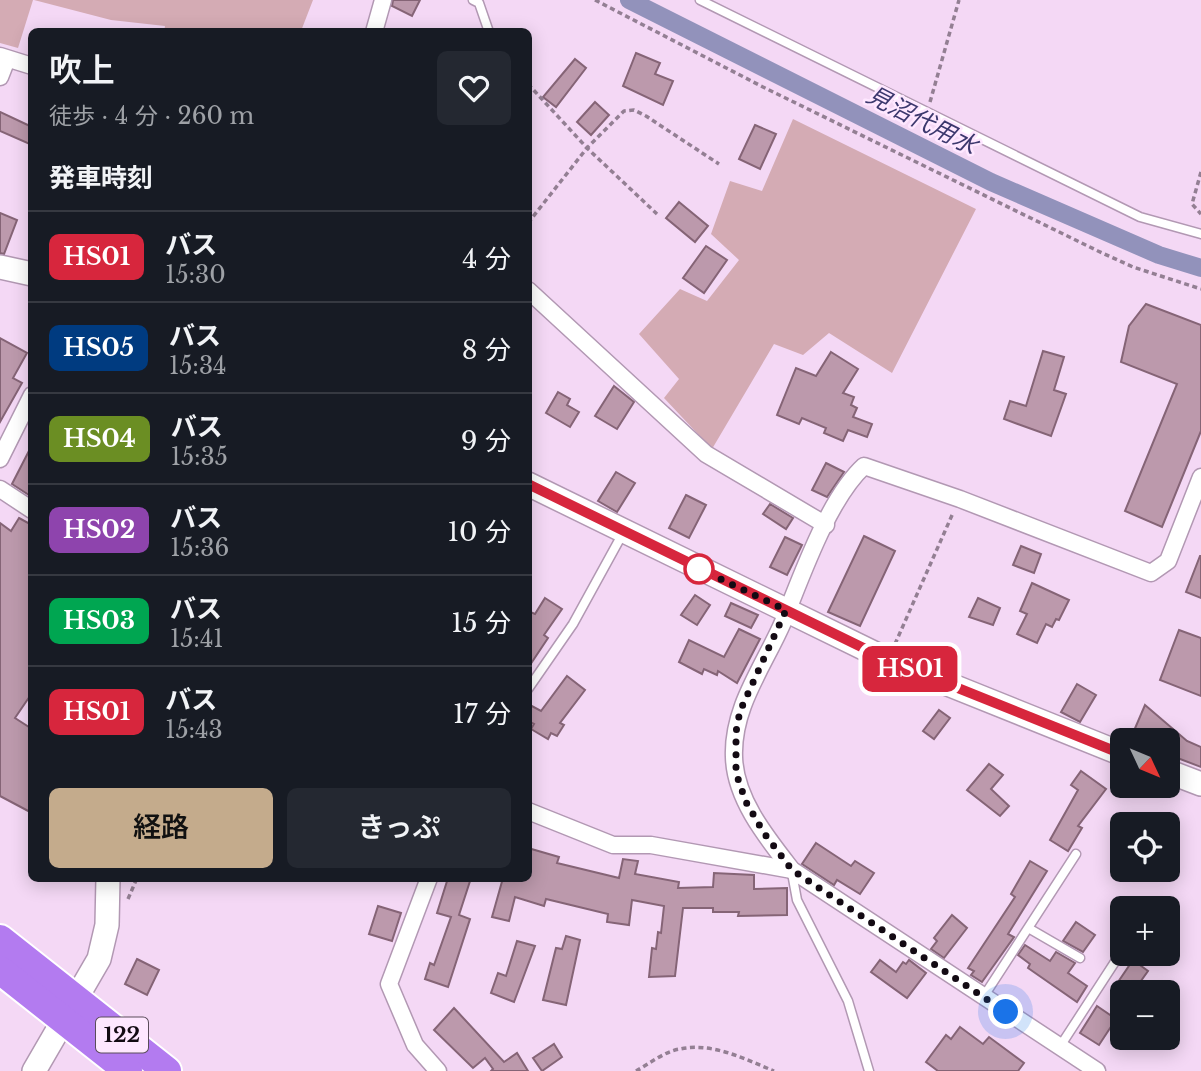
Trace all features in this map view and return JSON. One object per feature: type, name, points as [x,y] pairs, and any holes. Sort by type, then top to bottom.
[{"type":"highway","name":"122","points":[[0,939],[128,1071]]},
{"type":"highway","name":"122","points":[[0,970],[167,1071]]},
{"type":"street","points":[[375,28],[383,0]]},
{"type":"street","points":[[0,77],[4,57],[28,64]]},
{"type":"street","points":[[0,267],[28,273]]},
{"type":"street","points":[[532,293],[706,454],[826,525]]},
{"type":"street","points":[[0,459],[28,403]]},
{"type":"street","points":[[1097,1071],[792,870],[764,833],[746,802],[734,756],[740,711],[826,525],[849,483],[864,466],[960,499],[1151,573],[1168,561],[1194,516],[1201,477]]},
{"type":"street","points":[[532,486],[888,660],[1110,749]]},
{"type":"street","points":[[0,489],[28,507]]},
{"type":"street","points":[[1180,776],[1201,784]]},
{"type":"street","points":[[532,813],[613,845],[651,845],[792,870]]},
{"type":"street","points":[[33,1071],[90,978],[104,941],[108,882]]},
{"type":"street","points":[[427,882],[389,984],[415,1045],[438,1071]]},
{"type":"lane","points":[[473,0],[479,3],[488,28]]},
{"type":"lane","points":[[700,0],[1140,217],[1201,234]]},
{"type":"lane","points":[[532,682],[573,624],[623,532]]},
{"type":"lane","points":[[984,996],[1030,929],[1076,854]]},
{"type":"lane","points":[[792,870],[797,900],[848,1001],[869,1071]]},
{"type":"lane","points":[[1030,929],[1080,958]]},
{"type":"lane","points":[[1059,1048],[1112,966]]},
{"type":"path","points":[[595,0],[763,87],[1098,251],[1133,267],[1201,289]]},
{"type":"path","points":[[927,114],[959,0]]},
{"type":"path","points":[[532,88],[587,148],[657,214]]},
{"type":"path","points":[[532,218],[587,148],[613,118],[624,111],[634,110],[719,164]]},
{"type":"path","points":[[1201,172],[1192,204],[1201,214]]},
{"type":"path","points":[[888,660],[960,499]]},
{"type":"path","points":[[636,1071],[679,1049],[709,1049],[730,1053],[774,1071]]},
{"type":"shaded area","points":[[0,0],[33,0],[18,48],[0,43]]},
{"type":"shaded area","points":[[34,0],[313,0],[302,28],[165,28],[111,20]]},
{"type":"shaded area","points":[[793,119],[976,209],[892,373],[829,333],[803,355],[774,344],[712,449],[664,398],[679,379],[639,334],[680,289],[707,301],[739,260],[711,234],[730,181],[762,191]]},
{"type":"building","points":[[393,0],[420,0],[412,16],[392,6]]},
{"type":"building","points":[[636,53],[660,63],[655,74],[673,81],[663,105],[623,86]]},
{"type":"building","points":[[575,59],[586,68],[556,107],[543,97]]},
{"type":"building","points":[[595,102],[609,115],[591,135],[577,122]]},
{"type":"building","points":[[0,112],[28,125],[28,143],[0,131]]},
{"type":"building","points":[[755,125],[776,134],[760,169],[739,159]]},
{"type":"building","points":[[679,202],[708,226],[695,242],[666,218]]},
{"type":"building","points":[[0,213],[17,220],[4,254],[0,253]]},
{"type":"building","points":[[706,246],[727,260],[704,293],[683,278]]},
{"type":"building","points":[[1146,304],[1201,325],[1201,431],[1162,527],[1125,511],[1177,384],[1121,362],[1129,326]]},
{"type":"building","points":[[0,338],[27,353],[13,378],[22,383],[0,422]]},
{"type":"building","points":[[1043,351],[1064,357],[1054,390],[1066,394],[1051,436],[1004,419],[1010,401],[1026,406]]},
{"type":"building","points":[[831,352],[858,369],[843,393],[854,397],[851,405],[857,408],[853,417],[872,424],[867,437],[848,430],[843,441],[824,433],[826,428],[802,418],[799,424],[777,415],[796,368],[816,376]]},
{"type":"building","points":[[614,386],[634,402],[617,429],[595,416]]},
{"type":"building","points":[[558,392],[570,399],[567,405],[579,412],[570,427],[546,413]]},
{"type":"building","points":[[28,453],[28,494],[12,484]]},
{"type":"building","points":[[826,463],[844,472],[827,497],[812,490]]},
{"type":"building","points":[[616,472],[635,483],[617,512],[598,501]]},
{"type":"building","points":[[686,495],[706,505],[689,538],[669,528]]},
{"type":"building","points":[[770,504],[793,518],[786,529],[763,514]]},
{"type":"building","points":[[19,518],[28,523],[28,699],[15,718],[28,726],[28,811],[0,796],[0,523],[11,531]]},
{"type":"building","points":[[864,536],[895,551],[860,626],[828,612]]},
{"type":"building","points":[[785,537],[802,545],[787,575],[770,567]]},
{"type":"building","points":[[1021,546],[1041,554],[1034,573],[1013,565]]},
{"type":"building","points":[[1201,556],[1201,598],[1186,592]]},
{"type":"building","points":[[1032,583],[1069,600],[1059,620],[1056,619],[1052,627],[1046,624],[1037,643],[1017,634],[1027,614],[1020,611]]},
{"type":"building","points":[[695,595],[710,605],[697,625],[681,615]]},
{"type":"building","points":[[545,598],[562,609],[544,635],[548,638],[532,662],[532,613],[535,614]]},
{"type":"building","points":[[978,598],[1000,608],[993,625],[969,617]]},
{"type":"building","points":[[731,603],[758,615],[751,628],[725,616]]},
{"type":"building","points":[[739,629],[760,639],[737,683],[718,671],[717,675],[704,669],[702,674],[679,662],[689,640],[724,657]]},
{"type":"building","points":[[1179,630],[1201,638],[1201,696],[1160,680]]},
{"type":"building","points":[[567,676],[585,690],[560,723],[564,725],[557,736],[551,733],[548,739],[532,730],[532,706],[541,711]]},
{"type":"building","points":[[1077,684],[1096,695],[1080,722],[1061,712]]},
{"type":"building","points":[[1145,705],[1172,728],[1135,728]]},
{"type":"building","points":[[939,710],[950,718],[934,739],[923,731]]},
{"type":"building","points":[[1180,735],[1201,747],[1201,767],[1180,759]]},
{"type":"building","points":[[989,764],[1003,775],[991,789],[1009,806],[1000,816],[967,790]]},
{"type":"building","points":[[1081,771],[1106,789],[1078,826],[1082,828],[1068,851],[1050,840],[1078,790],[1071,785]]},
{"type":"building","points":[[816,843],[851,866],[855,861],[874,873],[860,894],[837,880],[834,885],[802,864]]},
{"type":"building","points":[[532,849],[559,857],[557,863],[619,878],[623,859],[638,861],[635,874],[679,882],[678,888],[713,887],[714,873],[754,875],[754,889],[787,888],[787,915],[738,916],[739,912],[713,912],[713,908],[683,908],[675,976],[649,977],[652,948],[656,949],[658,932],[661,933],[664,906],[632,900],[629,925],[607,922],[608,914],[546,899],[544,906],[515,897],[509,921],[492,917],[502,882],[532,882]]},
{"type":"building","points":[[1030,861],[1047,871],[1008,934],[1014,937],[982,982],[971,975],[974,971],[968,968],[1015,897],[1011,894]]},
{"type":"building","points":[[447,882],[470,882],[459,915],[470,919],[448,987],[425,979],[430,963],[434,965],[451,917],[437,913]]},
{"type":"building","points":[[378,906],[401,913],[392,941],[369,934]]},
{"type":"building","points":[[952,915],[967,928],[944,958],[931,949],[937,941],[934,938]]},
{"type":"building","points":[[1076,922],[1095,935],[1083,952],[1063,941]]},
{"type":"building","points":[[566,936],[580,940],[566,1005],[543,1000],[556,948],[562,949]]},
{"type":"building","points":[[517,941],[535,946],[514,1002],[491,993],[498,973],[506,976]]},
{"type":"building","points":[[1025,945],[1050,961],[1056,952],[1075,963],[1068,973],[1087,986],[1077,1002],[1028,968],[1030,964],[1018,955]]},
{"type":"building","points":[[137,959],[159,970],[147,995],[125,984]]},
{"type":"building","points":[[880,960],[896,972],[903,962],[906,964],[909,960],[926,973],[907,998],[871,972]]},
{"type":"building","points":[[1129,966],[1141,966],[1148,971],[1142,980],[1119,980]]},
{"type":"building","points":[[1097,1006],[1110,1015],[1110,1028],[1099,1045],[1080,1033]]},
{"type":"building","points":[[454,1008],[504,1062],[517,1053],[528,1071],[491,1071],[493,1069],[485,1058],[473,1068],[434,1030]]},
{"type":"building","points":[[960,1027],[983,1044],[989,1037],[1024,1063],[1018,1071],[938,1071],[926,1062],[946,1035],[951,1039]]},
{"type":"building","points":[[554,1044],[562,1057],[542,1071],[533,1058]]},
{"type":"waterway","name":"見沼代用水","points":[[629,0],[991,182],[1159,255],[1201,268]]},
{"type":"bus line","name":"HS01","points":[[532,486],[888,660],[1110,749]]},
{"type":"route","points":[[699,569],[693,566],[786,610],[784,620],[740,711],[736,732],[736,773],[746,802],[764,833],[792,870],[1006,1012]]}]
